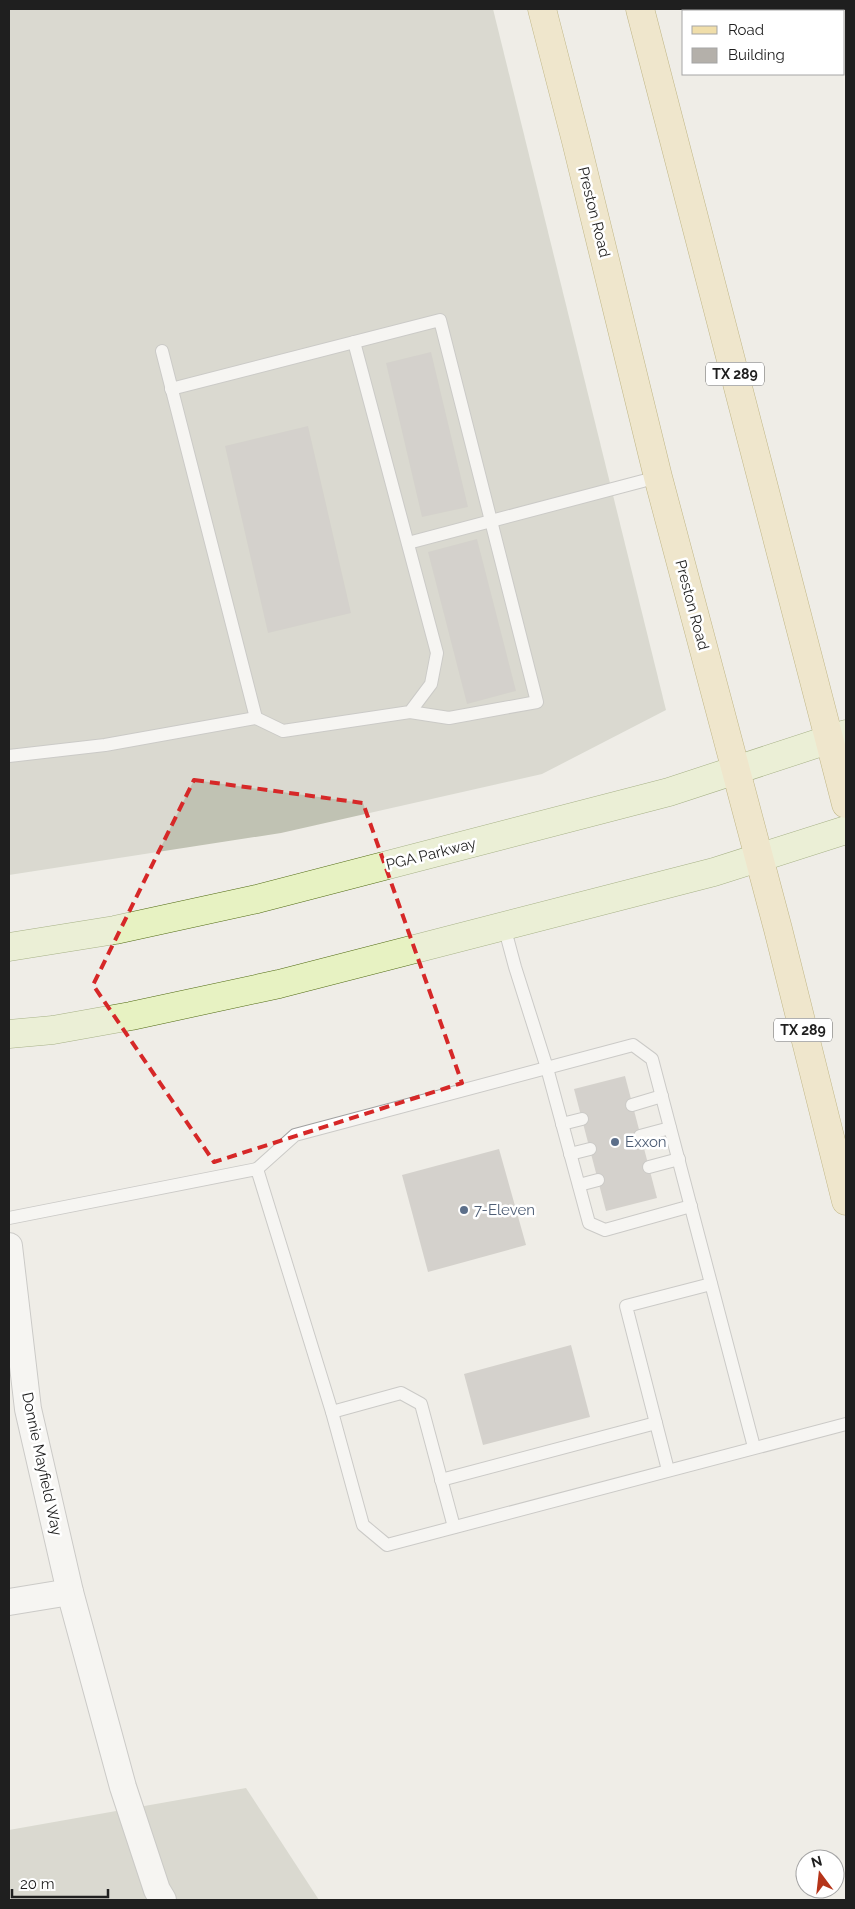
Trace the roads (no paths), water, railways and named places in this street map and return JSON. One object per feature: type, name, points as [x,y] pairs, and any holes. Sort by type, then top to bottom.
[{"type":"main road","name":"Preston Road","points":[[542,9],[579,150],[658,477],[760,858],[846,1201]]},
{"type":"main road","name":"TX 289","points":[[640,9],[838,736],[846,804]]},
{"type":"main road","name":"PGA Parkway","points":[[9,947],[115,930],[257,899],[669,792],[838,736]]},
{"type":"main road","points":[[9,1034],[53,1030],[205,1002],[504,926],[760,858],[846,830]]},
{"type":"street","name":"Donnie Mayfield Way","points":[[9,1246],[28,1409],[70,1592],[123,1787],[157,1890],[163,1900]]},
{"type":"street","points":[[9,1602],[70,1592]]},
{"type":"lane","points":[[9,756],[105,745],[256,718],[283,731],[410,712],[449,718],[537,702],[440,320],[171,388]]},
{"type":"lane","points":[[354,342],[437,652],[431,684],[410,712]]},
{"type":"lane","points":[[162,352],[256,718]]},
{"type":"lane","points":[[408,542],[658,477]]},
{"type":"lane","points":[[504,926],[547,1068],[589,1223],[605,1230],[691,1206]]},
{"type":"lane","points":[[9,1218],[257,1169],[295,1136],[633,1045],[652,1058],[754,1447]]},
{"type":"lane","points":[[632,1104],[662,1096]]},
{"type":"lane","points":[[562,1124],[582,1119]]},
{"type":"lane","points":[[640,1136],[670,1128]]},
{"type":"lane","points":[[570,1154],[590,1149]]},
{"type":"lane","points":[[649,1167],[678,1159]]},
{"type":"lane","points":[[257,1169],[332,1412],[363,1525],[387,1545],[846,1424]]},
{"type":"lane","points":[[578,1185],[598,1180]]},
{"type":"lane","points":[[668,1470],[626,1306],[711,1284]]},
{"type":"lane","points":[[332,1412],[401,1393],[421,1404],[454,1527]]},
{"type":"lane","points":[[441,1480],[656,1423]]},
{"type":"place","name":"Exxon","points":[[615,1142]]},
{"type":"place","name":"7-Eleven","points":[[464,1210]]}]
